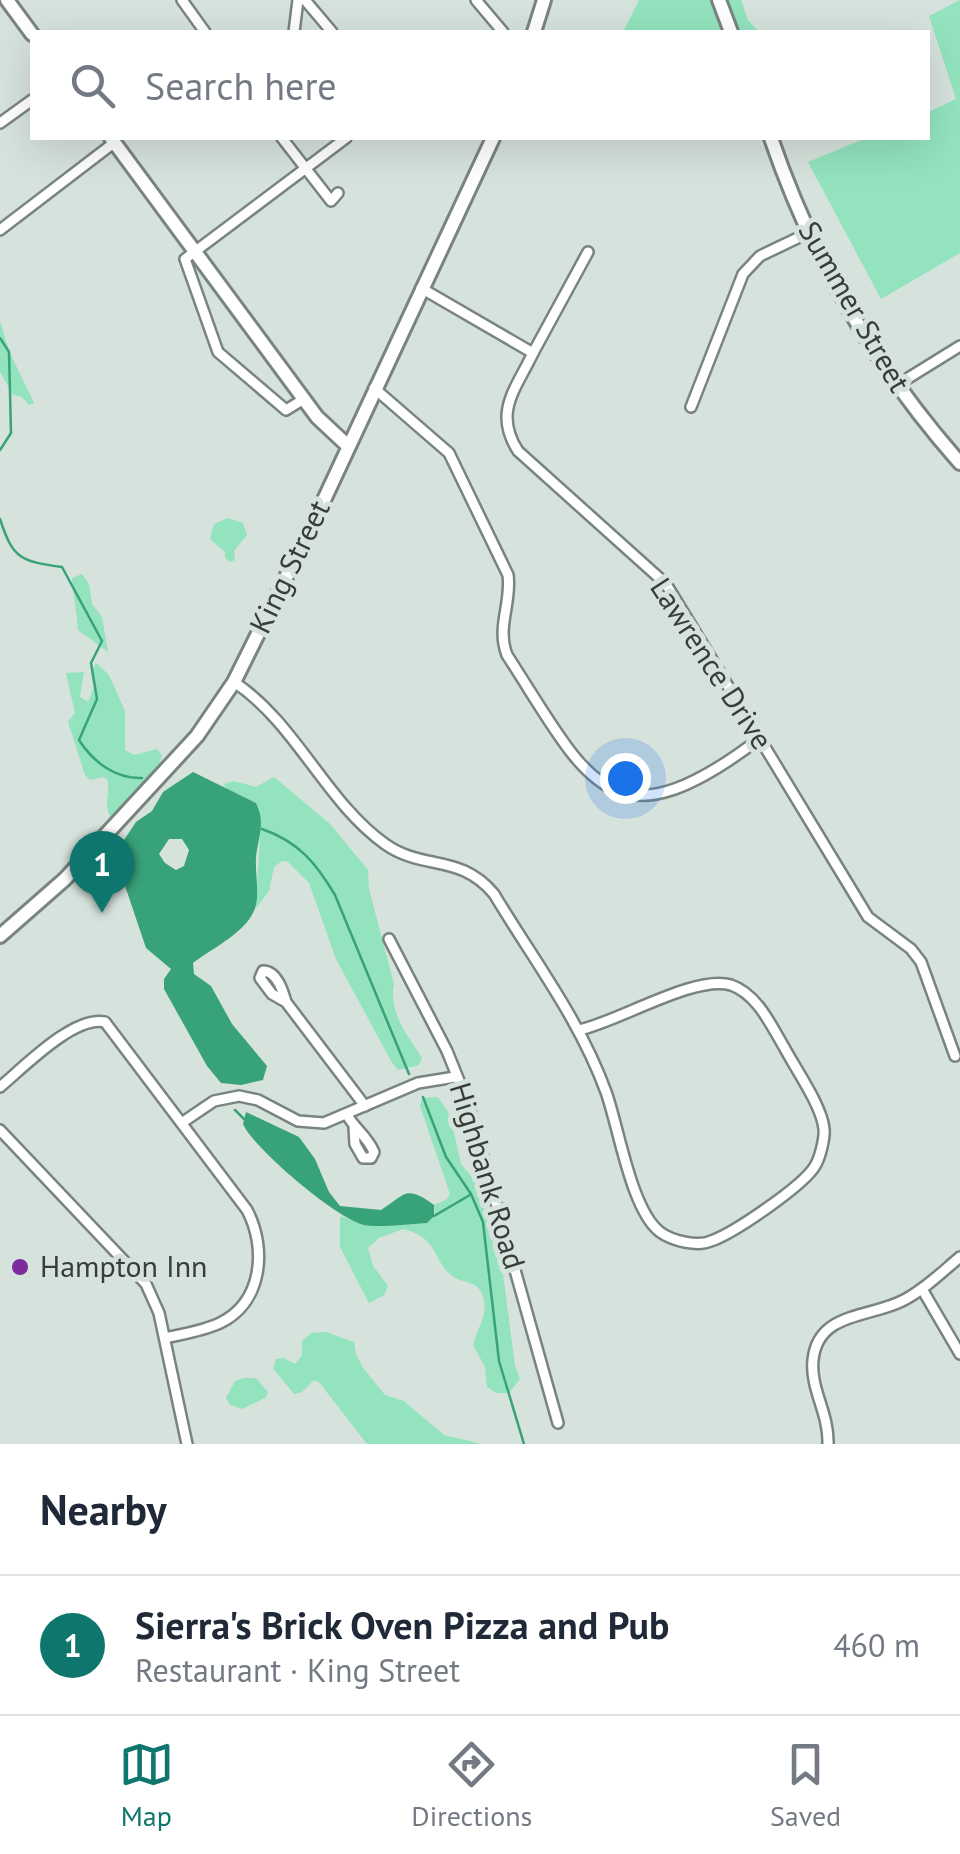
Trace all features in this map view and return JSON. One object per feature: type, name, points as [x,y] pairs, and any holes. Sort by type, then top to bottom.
[{"type":"main road","points":[[7,0],[30,31]]},
{"type":"main road","points":[[535,30],[544,0]]},
{"type":"main road","points":[[719,0],[730,30]]},
{"type":"main road","points":[[113,140],[304,399],[348,446]]},
{"type":"main road","name":"King Street","points":[[0,936],[64,879],[197,736],[234,682],[492,140]]},
{"type":"main road","name":"Summer Street","points":[[772,140],[808,234],[851,312],[897,386],[960,463]]},
{"type":"street","points":[[182,0],[204,30]]},
{"type":"street","points":[[294,30],[298,0]]},
{"type":"street","points":[[306,0],[330,30]]},
{"type":"street","points":[[476,0],[501,30]]},
{"type":"street","points":[[0,123],[30,101]]},
{"type":"street","points":[[0,230],[113,140]]},
{"type":"street","points":[[283,140],[331,201],[338,192]]},
{"type":"street","points":[[304,399],[286,410],[218,352],[185,260],[343,140]]},
{"type":"street","points":[[690,407],[743,274],[760,256],[808,234]]},
{"type":"street","name":"Lawrence Drive","points":[[588,252],[508,405],[510,438],[518,451],[666,584],[868,917],[921,962],[955,1056]]},
{"type":"street","points":[[421,288],[533,352]]},
{"type":"street","points":[[897,386],[960,346]]},
{"type":"street","points":[[374,388],[440,443],[458,469],[508,575],[510,587],[502,636],[507,655],[581,768],[617,793],[659,794],[682,788],[760,739]]},
{"type":"street","points":[[234,682],[259,702],[358,823],[390,848],[415,858],[458,866],[478,876],[494,894],[579,1030],[606,1094],[638,1201],[659,1232],[672,1239],[708,1243],[753,1218],[818,1163],[824,1128],[810,1095],[754,1000],[730,985],[711,984],[682,991],[579,1030]]},
{"type":"street","name":"Highbank Road","points":[[390,939],[448,1051],[466,1100],[498,1201],[558,1422]]},
{"type":"street","points":[[286,1002],[364,1106]]},
{"type":"street","points":[[0,1087],[71,1030],[102,1020],[114,1030],[247,1210],[259,1237],[260,1252],[256,1279],[236,1312],[214,1325],[165,1338]]},
{"type":"street","points":[[183,1122],[207,1105],[239,1096],[258,1100],[304,1123],[324,1124],[426,1080],[455,1077]]},
{"type":"street","points":[[347,1115],[354,1127]]},
{"type":"street","points":[[0,1130],[133,1267],[152,1296],[187,1444]]},
{"type":"street","points":[[828,1444],[828,1417],[812,1374],[816,1343],[836,1322],[893,1306],[922,1290],[960,1257]]},
{"type":"street","points":[[922,1290],[960,1354]]},
{"type":"shaded area","points":[[639,0],[741,0],[748,20],[757,30],[624,30]]},
{"type":"shaded area","points":[[960,0],[960,253],[881,299],[808,162],[861,140],[930,140],[930,111],[956,99],[929,16]]},
{"type":"shaded area","points":[[0,321],[9,351],[34,403],[29,405],[22,397],[13,395],[0,372]]},
{"type":"shaded area","points":[[228,518],[243,523],[247,535],[234,551],[235,560],[230,562],[210,539],[214,524]]},
{"type":"shaded area","points":[[82,574],[89,584],[92,604],[102,617],[108,652],[78,630],[72,578]]},
{"type":"shaded area","points":[[96,663],[109,675],[125,711],[125,750],[134,755],[157,749],[162,755],[150,779],[116,817],[108,811],[107,779],[90,780],[85,775],[68,722],[75,713],[66,673],[84,672],[80,697],[88,702]]},
{"type":"shaded area","points":[[193,772],[256,803],[259,810],[256,905],[238,931],[193,963],[194,974],[211,986],[232,1024],[267,1066],[263,1080],[241,1085],[221,1083],[207,1066],[164,989],[164,979],[171,969],[146,948],[116,852],[136,822],[152,811],[163,792]],"holes":[[[169,839],[182,839],[189,850],[184,866],[176,870],[159,854]]]},
{"type":"shaded area","points":[[274,777],[330,824],[368,870],[369,889],[394,984],[394,1005],[400,1023],[422,1058],[419,1065],[398,1070],[391,1061],[336,959],[309,883],[288,862],[274,867],[269,891],[256,908],[260,841],[256,803],[223,784],[234,781],[256,787]]},
{"type":"shaded area","points":[[438,1097],[450,1115],[461,1164],[479,1186],[502,1266],[520,1379],[509,1393],[496,1393],[487,1387],[485,1367],[473,1345],[484,1313],[481,1292],[447,1271],[424,1238],[403,1229],[379,1238],[368,1248],[373,1266],[388,1286],[384,1295],[369,1303],[340,1247],[340,1216],[376,1225],[401,1225],[435,1213],[434,1205],[450,1194],[420,1106],[422,1098]]},
{"type":"shaded area","points":[[246,1112],[299,1137],[340,1206],[381,1210],[411,1193],[434,1205],[434,1216],[427,1223],[386,1226],[352,1220],[317,1197],[263,1149],[243,1124]]},
{"type":"shaded area","points":[[326,1332],[354,1342],[363,1368],[385,1395],[404,1401],[444,1435],[482,1444],[367,1444],[319,1382],[314,1380],[294,1394],[273,1368],[276,1359],[284,1358],[295,1364],[302,1355],[302,1341],[311,1333]]},
{"type":"shaded area","points":[[256,1378],[268,1392],[265,1398],[242,1409],[230,1405],[226,1398],[235,1381]]},
{"type":"waterway","points":[[0,338],[9,352],[11,433],[0,450]]},
{"type":"waterway","points":[[0,519],[9,543],[20,556],[62,567],[102,641],[91,663],[97,699],[79,740],[106,768],[123,776],[142,778]]},
{"type":"waterway","points":[[262,829],[286,840],[305,855],[335,895],[409,1074]]},
{"type":"waterway","points":[[423,1097],[446,1157],[471,1194],[483,1222],[499,1361],[524,1444]]},
{"type":"waterway","points":[[235,1110],[246,1121]]},
{"type":"waterway","points":[[434,1216],[470,1195]]},
{"type":"place","name":"Sierra's Brick Oven Pizza and Pub","points":[[102,913]]},
{"type":"place","name":"Hampton Inn","points":[[20,1267]]}]
